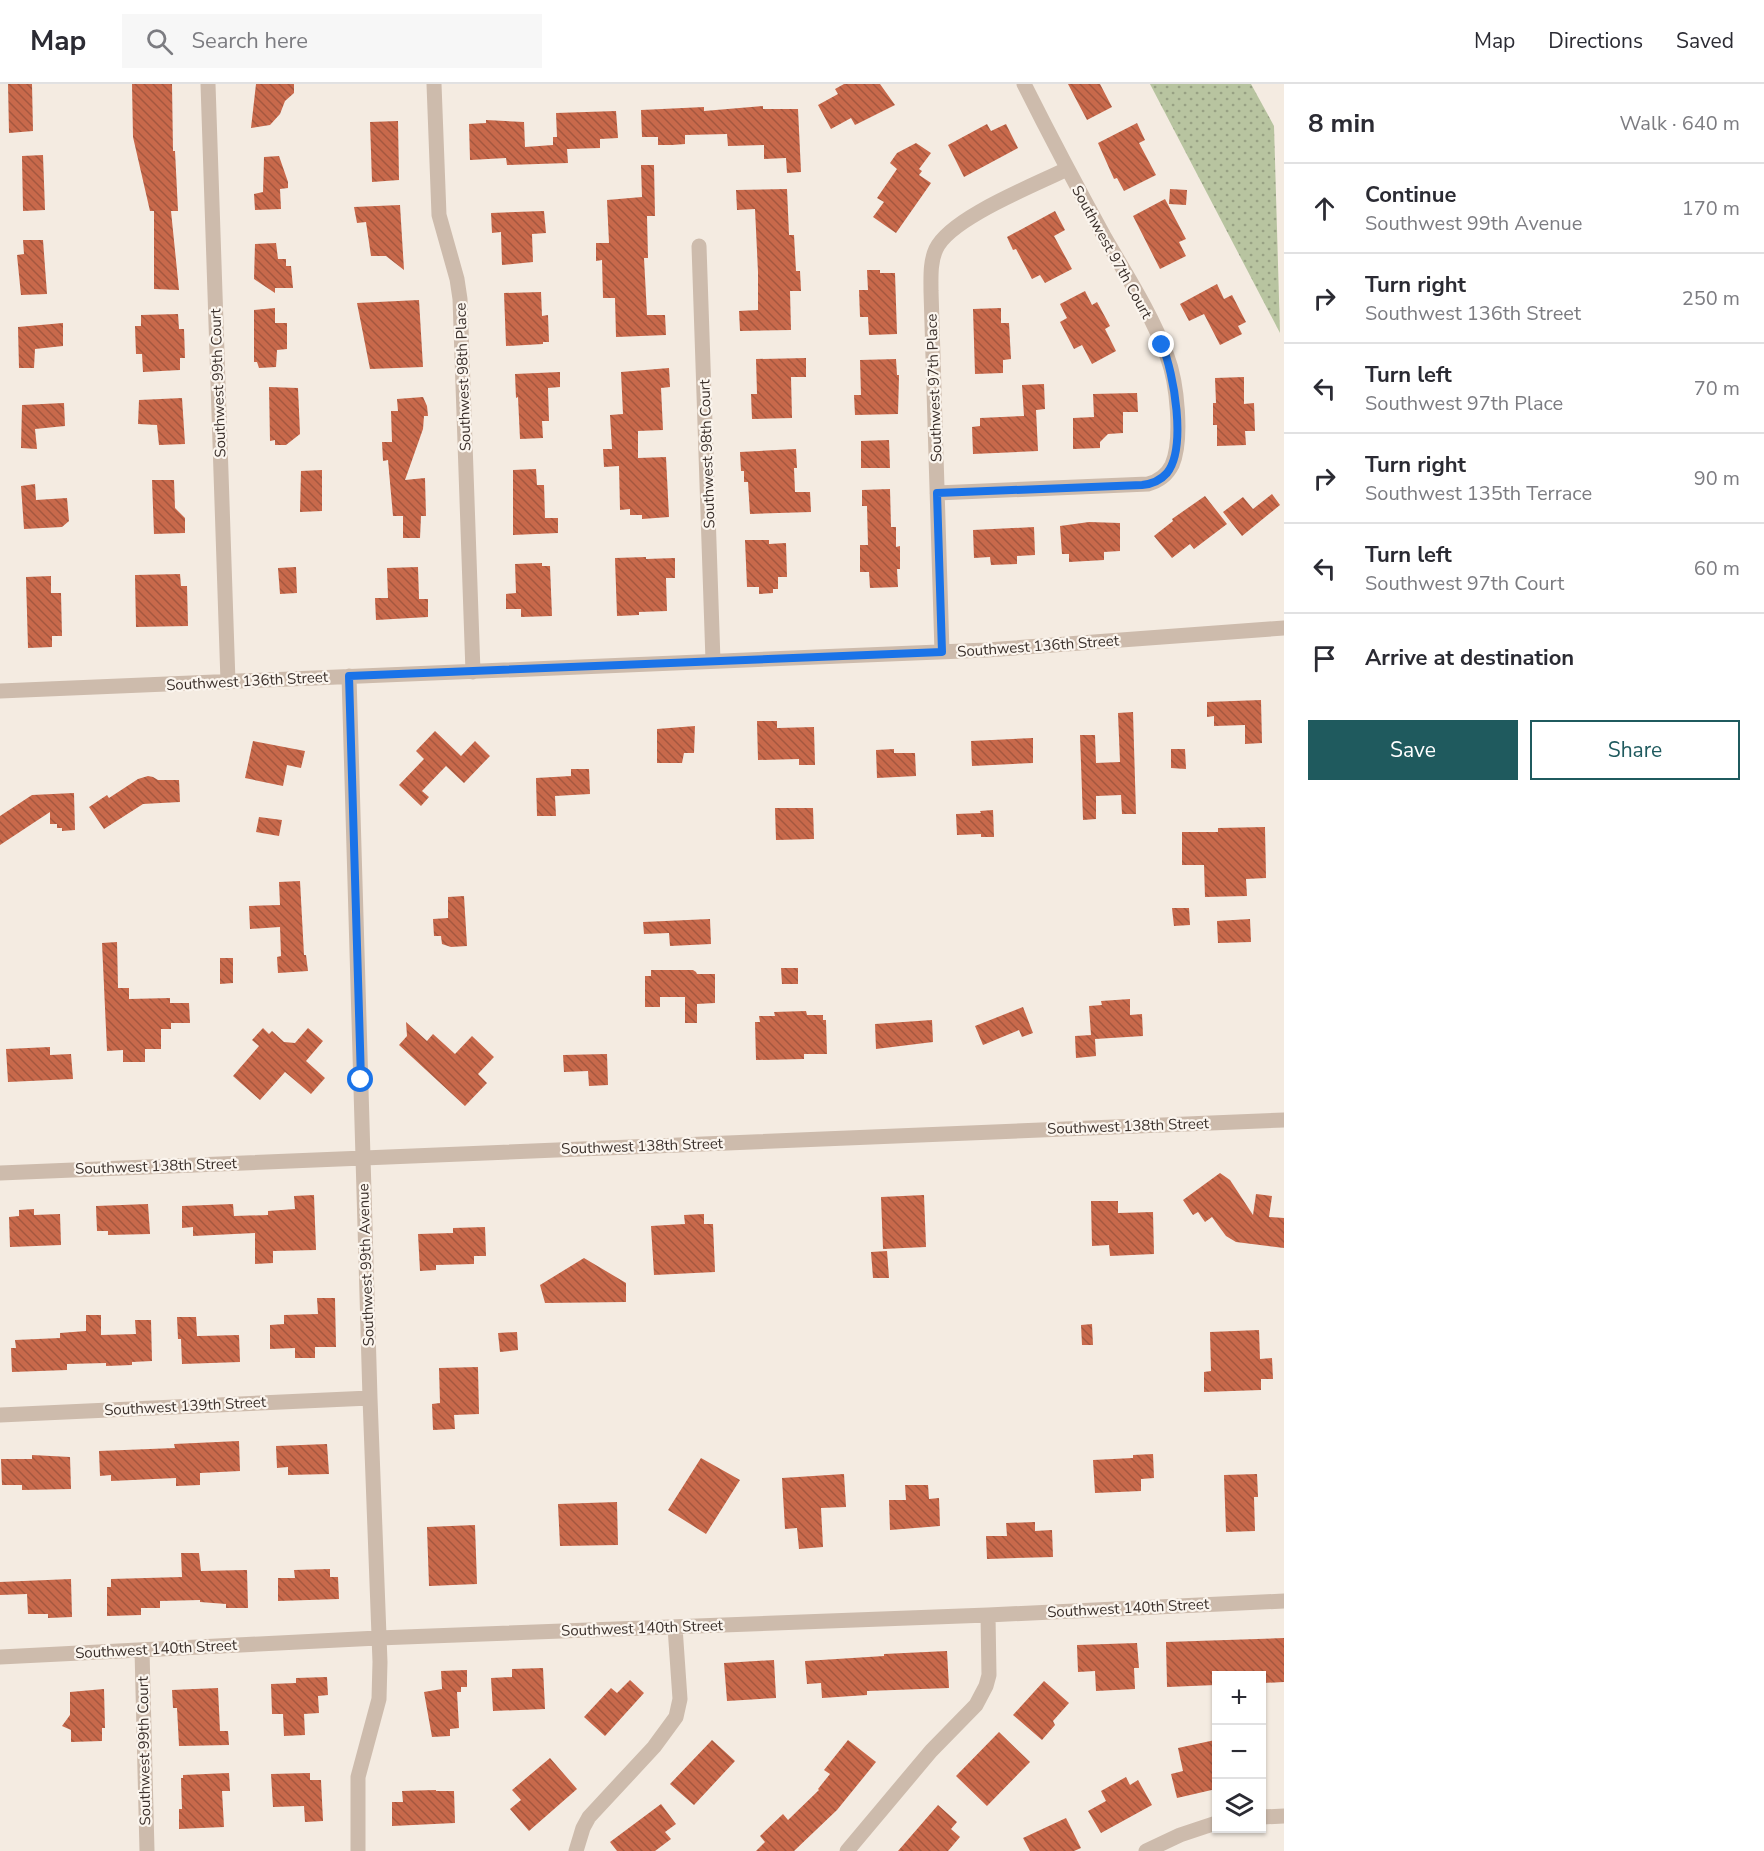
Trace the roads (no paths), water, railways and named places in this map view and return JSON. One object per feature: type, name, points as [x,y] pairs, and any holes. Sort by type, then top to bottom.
[{"type":"street","name":"Southwest 99th Court","points":[[208,84],[228,682]]},
{"type":"street","name":"Southwest 98th Place","points":[[434,84],[439,215],[457,279],[460,299],[473,672]]},
{"type":"street","name":"Southwest 97th Court","points":[[937,493],[1142,485],[1154,483],[1162,478],[1173,463],[1177,432],[1174,385],[1168,357],[1140,300],[1067,169],[1024,84]]},
{"type":"street","name":"Southwest 97th Place","points":[[942,652],[931,278],[933,257],[938,245],[946,235],[976,214],[1067,169]]},
{"type":"street","name":"Southwest 98th Court","points":[[699,246],[713,661]]},
{"type":"street","name":"Southwest 136th Street","points":[[0,691],[942,652],[1040,647],[1284,628]]},
{"type":"street","name":"Southwest 99th Avenue","points":[[349,676],[379,1698],[358,1777],[358,1851]]},
{"type":"street","name":"Southwest 138th Street","points":[[0,1173],[1284,1120]]},
{"type":"street","name":"Southwest 139th Street","points":[[0,1415],[370,1398]]},
{"type":"street","name":"Southwest 140th Street","points":[[0,1657],[378,1638],[988,1615],[1284,1600]]},
{"type":"street","points":[[847,1851],[931,1751],[976,1705],[989,1675],[988,1615]]},
{"type":"street","points":[[576,1851],[589,1817],[654,1747],[676,1717],[680,1699],[675,1626]]},
{"type":"street","name":"Southwest 99th Court","points":[[142,1650],[147,1851]]},
{"type":"street","points":[[1266,1817],[1284,1816]]},
{"type":"street","points":[[1146,1851],[1180,1835],[1212,1824]]}]
